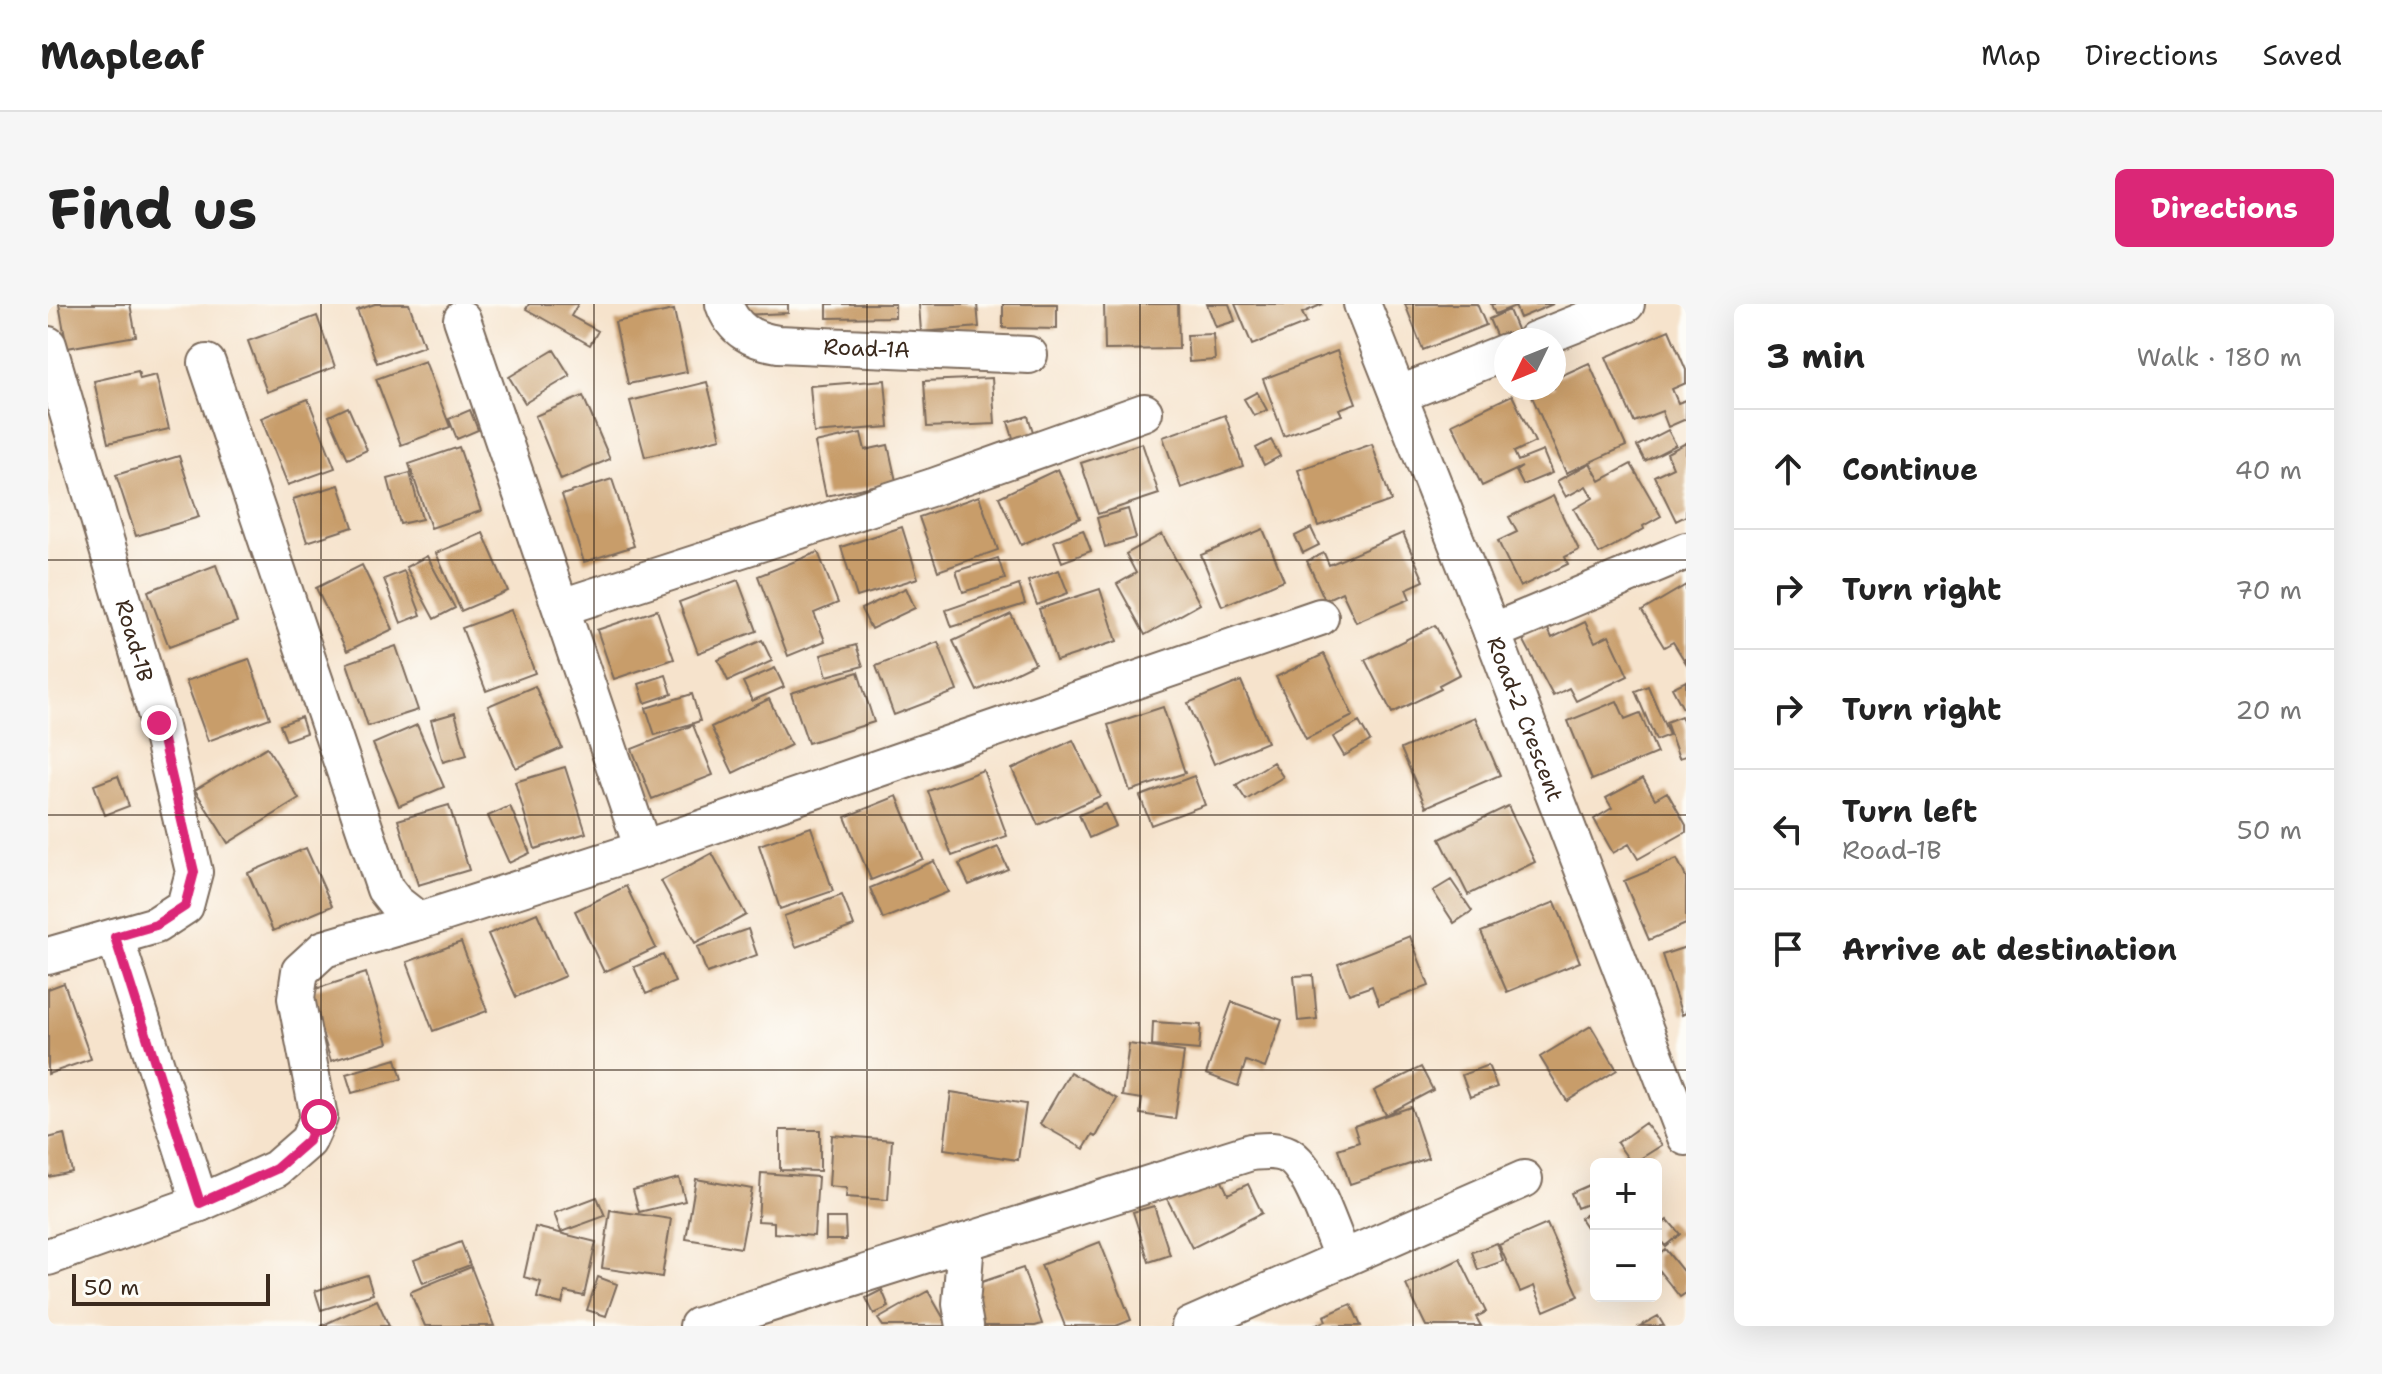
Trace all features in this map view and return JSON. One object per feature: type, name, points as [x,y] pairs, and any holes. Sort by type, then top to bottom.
[{"type":"street","name":"Road-1A","points":[[724,304],[728,316],[743,333],[760,341],[1029,355]]},
{"type":"street","name":"Road-2 Crescent","points":[[1362,304],[1492,632],[1674,1063],[1686,1137]]},
{"type":"street","points":[[1565,328],[1626,304]]},
{"type":"street","points":[[462,319],[643,849]]},
{"type":"street","name":"Road-1B","points":[[48,345],[159,723],[194,872],[185,906],[156,925],[115,937]]},
{"type":"street","points":[[1398,395],[1494,357]]},
{"type":"street","points":[[207,363],[385,889],[396,903],[419,921]]},
{"type":"street","points":[[562,607],[933,487],[1144,412]]},
{"type":"street","points":[[1492,632],[1686,551]]},
{"type":"street","points":[[48,1257],[200,1203],[276,1169],[308,1141],[319,1117],[296,998],[300,971],[324,949],[643,849],[1320,617]]},
{"type":"street","points":[[48,956],[115,937],[200,1203]]},
{"type":"street","points":[[698,1326],[1251,1152],[1270,1150],[1289,1156],[1305,1172],[1343,1259]]},
{"type":"street","points":[[1190,1326],[1524,1179]]},
{"type":"street","points":[[965,1326],[961,1304],[966,1242]]},
{"type":"building","points":[[59,304],[130,304],[136,336],[67,348]]},
{"type":"building","points":[[375,304],[409,304],[424,346],[377,363],[357,310]]},
{"type":"building","points":[[529,304],[578,304],[571,316],[598,331],[590,345],[526,309]]},
{"type":"building","points":[[739,304],[788,304],[788,313],[740,315]]},
{"type":"building","points":[[827,304],[895,304],[895,317],[827,318]]},
{"type":"building","points":[[919,304],[977,304],[979,327],[921,332]]},
{"type":"building","points":[[1003,304],[1057,304],[1057,329],[1003,328]]},
{"type":"building","points":[[1104,304],[1178,304],[1179,349],[1105,350]]},
{"type":"building","points":[[1207,304],[1229,304],[1235,321],[1216,327]]},
{"type":"building","points":[[1235,304],[1323,304],[1302,313],[1307,323],[1252,345]]},
{"type":"building","points":[[1405,304],[1477,304],[1486,325],[1423,350]]},
{"type":"building","points":[[1491,304],[1553,304],[1520,318],[1515,306],[1495,314]]},
{"type":"building","points":[[674,310],[687,372],[628,384],[615,322]]},
{"type":"building","points":[[1509,310],[1516,328],[1494,328],[1494,331],[1489,319]]},
{"type":"building","points":[[317,316],[335,367],[267,392],[248,341]]},
{"type":"building","points":[[1669,330],[1686,370],[1686,383],[1672,389],[1678,403],[1686,400],[1686,419],[1668,427],[1662,411],[1634,422],[1606,357]]},
{"type":"building","points":[[1213,334],[1215,360],[1189,362],[1187,335]]},
{"type":"building","points":[[554,350],[570,376],[525,403],[509,377]]},
{"type":"building","points":[[1337,351],[1356,403],[1339,409],[1342,415],[1284,436],[1263,379]]},
{"type":"building","points":[[425,361],[450,427],[401,445],[376,379]]},
{"type":"building","points":[[1589,363],[1626,446],[1566,473],[1533,400],[1566,400],[1566,374]]},
{"type":"building","points":[[138,371],[140,379],[156,375],[169,429],[108,443],[94,381]]},
{"type":"building","points":[[992,378],[995,424],[927,427],[924,381]]},
{"type":"building","points":[[885,380],[889,427],[814,433],[810,386]]},
{"type":"building","points":[[707,382],[721,438],[645,457],[630,401]]},
{"type":"building","points":[[1257,392],[1267,410],[1254,416],[1244,399]]},
{"type":"building","points":[[583,396],[610,459],[561,480],[535,416]]},
{"type":"building","points":[[308,399],[335,468],[288,485],[261,418]]},
{"type":"building","points":[[1502,400],[1514,400],[1535,442],[1514,452],[1518,461],[1543,451],[1552,473],[1523,485],[1516,471],[1522,467],[1482,486],[1452,424]]},
{"type":"building","points":[[348,407],[367,450],[348,459],[329,416]]},
{"type":"building","points":[[470,410],[478,430],[457,439],[449,419]]},
{"type":"building","points":[[1225,415],[1243,466],[1181,488],[1163,437]]},
{"type":"building","points":[[1028,416],[1035,438],[1015,444],[1008,422]]},
{"type":"building","points":[[1668,430],[1676,445],[1645,461],[1637,446]]},
{"type":"building","points":[[861,433],[865,450],[888,445],[896,481],[826,496],[815,443]]},
{"type":"building","points":[[1271,440],[1280,456],[1264,465],[1256,448]]},
{"type":"building","points":[[1142,443],[1159,494],[1098,514],[1081,463]]},
{"type":"building","points":[[1686,443],[1686,516],[1676,521],[1654,476],[1673,467],[1667,453]]},
{"type":"building","points":[[1372,444],[1391,501],[1318,526],[1298,470]]},
{"type":"building","points":[[459,447],[481,511],[431,528],[409,464]]},
{"type":"building","points":[[179,456],[199,517],[136,536],[116,475]]},
{"type":"building","points":[[1590,463],[1600,481],[1631,464],[1661,516],[1599,554],[1574,509],[1593,498],[1586,486],[1566,497],[1557,481]]},
{"type":"building","points":[[1058,469],[1080,518],[1021,545],[999,497]]},
{"type":"building","points":[[410,473],[422,519],[400,524],[388,479]]},
{"type":"building","points":[[612,479],[634,546],[584,562],[562,495]]},
{"type":"building","points":[[339,485],[353,527],[307,542],[293,499]]},
{"type":"building","points":[[979,496],[998,550],[938,571],[919,517]]},
{"type":"building","points":[[1553,496],[1579,550],[1565,557],[1568,564],[1520,587],[1498,541],[1517,532],[1509,517]]},
{"type":"building","points":[[1128,509],[1136,538],[1105,547],[1097,518]]},
{"type":"building","points":[[902,527],[918,578],[857,597],[841,547]]},
{"type":"building","points":[[1311,528],[1319,545],[1303,553],[1295,536]]},
{"type":"building","points":[[1263,529],[1284,580],[1222,606],[1201,555]]},
{"type":"building","points":[[1083,530],[1091,551],[1062,562],[1054,541]]},
{"type":"building","points":[[483,533],[508,591],[461,611],[436,553]]},
{"type":"building","points":[[1403,533],[1424,581],[1406,589],[1410,599],[1356,622],[1342,592],[1325,600],[1307,561],[1324,553],[1329,565]]},
{"type":"building","points":[[1162,534],[1200,604],[1145,635],[1117,584],[1136,573],[1126,554]]},
{"type":"building","points":[[818,552],[838,603],[814,613],[825,641],[788,656],[758,576]]},
{"type":"building","points":[[427,556],[455,608],[434,619],[406,567]]},
{"type":"building","points":[[998,558],[1005,579],[963,592],[956,571]]},
{"type":"building","points":[[216,565],[237,622],[169,647],[148,591]]},
{"type":"building","points":[[362,565],[393,629],[347,651],[316,588]]},
{"type":"building","points":[[1059,570],[1068,593],[1037,605],[1028,581]]},
{"type":"building","points":[[404,571],[421,615],[401,623],[384,579]]},
{"type":"building","points":[[738,580],[757,631],[698,653],[679,602]]},
{"type":"building","points":[[1019,585],[1025,604],[952,627],[946,610]]},
{"type":"building","points":[[1686,585],[1686,663],[1673,642],[1664,647],[1642,611]]},
{"type":"building","points":[[906,588],[915,608],[871,629],[861,609]]},
{"type":"building","points":[[1100,589],[1117,641],[1056,661],[1039,609]]},
{"type":"building","points":[[511,610],[535,673],[486,691],[462,628]]},
{"type":"building","points":[[657,610],[674,659],[614,679],[597,630]]},
{"type":"building","points":[[1011,614],[1035,663],[977,691],[953,641]]},
{"type":"building","points":[[1585,622],[1595,642],[1609,635],[1628,676],[1576,701],[1569,688],[1553,696],[1523,639],[1547,627],[1552,638]]},
{"type":"building","points":[[1435,625],[1460,674],[1439,685],[1441,689],[1392,713],[1365,660]]},
{"type":"building","points":[[762,640],[772,661],[728,681],[718,660]]},
{"type":"building","points":[[938,642],[957,691],[894,715],[876,666]]},
{"type":"building","points":[[856,645],[863,666],[827,676],[821,655]]},
{"type":"building","points":[[396,646],[418,710],[368,726],[347,663]]},
{"type":"building","points":[[1324,654],[1353,716],[1306,739],[1276,677]]},
{"type":"building","points":[[249,659],[270,718],[208,741],[186,681]]},
{"type":"building","points":[[775,668],[784,687],[752,701],[743,682]]},
{"type":"building","points":[[858,672],[874,722],[808,743],[791,693]]},
{"type":"building","points":[[666,675],[672,694],[645,703],[639,684]]},
{"type":"building","points":[[1241,681],[1267,742],[1214,764],[1188,703]]},
{"type":"building","points":[[1686,681],[1686,714],[1672,688]]},
{"type":"building","points":[[535,686],[562,748],[516,768],[488,706]]},
{"type":"building","points":[[1648,686],[1669,735],[1656,740],[1635,691]]},
{"type":"building","points":[[692,694],[700,721],[655,735],[646,708]]},
{"type":"building","points":[[769,699],[791,745],[733,773],[711,727]]},
{"type":"building","points":[[1617,701],[1625,719],[1640,713],[1657,753],[1592,780],[1568,721]]},
{"type":"building","points":[[1163,707],[1185,773],[1130,791],[1108,725]]},
{"type":"building","points":[[455,713],[467,755],[443,762],[431,720]]},
{"type":"building","points":[[1681,716],[1686,729],[1686,756],[1679,758],[1666,722]]},
{"type":"building","points":[[301,717],[306,733],[286,740],[280,725]]},
{"type":"building","points":[[1475,717],[1500,775],[1426,807],[1401,749]]},
{"type":"building","points":[[1359,722],[1370,741],[1344,756],[1333,737]]},
{"type":"building","points":[[417,725],[444,787],[399,806],[373,744]]},
{"type":"building","points":[[693,725],[713,775],[652,799],[632,749]]},
{"type":"building","points":[[1073,740],[1100,796],[1038,825],[1012,769]]},
{"type":"building","points":[[267,747],[299,799],[228,843],[195,790]]},
{"type":"building","points":[[1273,762],[1283,777],[1246,800],[1236,785]]},
{"type":"building","points":[[565,767],[586,833],[535,849],[515,782]]},
{"type":"building","points":[[983,770],[1007,836],[952,856],[928,791]]},
{"type":"building","points":[[118,776],[129,806],[105,815],[94,785]]},
{"type":"building","points":[[1194,776],[1205,805],[1151,825],[1140,796]]},
{"type":"building","points":[[1643,778],[1655,799],[1667,792],[1686,825],[1686,832],[1638,859],[1629,844],[1613,853],[1594,819],[1612,808],[1606,798]]},
{"type":"building","points":[[897,796],[923,859],[871,880],[845,817]]},
{"type":"building","points":[[1106,804],[1116,826],[1089,838],[1079,815]]},
{"type":"building","points":[[449,805],[469,870],[418,885],[398,820]]},
{"type":"building","points":[[510,806],[530,853],[509,863],[488,816]]},
{"type":"building","points":[[1508,806],[1535,862],[1468,895],[1440,839]]},
{"type":"building","points":[[811,827],[833,891],[780,909],[759,845]]},
{"type":"building","points":[[998,847],[1008,869],[969,885],[959,864]]},
{"type":"building","points":[[306,848],[332,906],[273,931],[248,873]]},
{"type":"building","points":[[712,853],[746,915],[695,943],[661,881]]},
{"type":"building","points":[[1677,859],[1686,877],[1686,924],[1649,940],[1624,881]]},
{"type":"building","points":[[934,861],[948,892],[883,919],[870,888]]},
{"type":"building","points":[[1451,880],[1472,911],[1454,923],[1433,891]]},
{"type":"building","points":[[626,886],[656,948],[604,972],[575,911]]},
{"type":"building","points":[[842,895],[854,926],[796,947],[784,916]]},
{"type":"building","points":[[1555,902],[1580,962],[1507,992],[1481,932]]},
{"type":"building","points":[[537,913],[565,976],[516,997],[488,934]]},
{"type":"building","points":[[748,929],[757,955],[707,973],[697,947]]},
{"type":"building","points":[[1410,936],[1429,986],[1379,1005],[1372,986],[1349,994],[1338,964]]},
{"type":"building","points":[[461,942],[487,1011],[433,1031],[407,962]]},
{"type":"building","points":[[1686,947],[1686,1013],[1682,1015],[1662,955]]},
{"type":"building","points":[[663,955],[675,982],[646,994],[634,967]]},
{"type":"building","points":[[366,973],[388,1043],[331,1061],[309,991]]},
{"type":"building","points":[[1313,975],[1317,1019],[1298,1021],[1294,976]]},
{"type":"building","points":[[64,983],[91,1059],[48,1074],[48,989]]},
{"type":"building","points":[[1232,1002],[1282,1020],[1265,1068],[1246,1061],[1238,1086],[1206,1074]]},
{"type":"building","points":[[1153,1022],[1201,1025],[1199,1050],[1152,1046]]},
{"type":"building","points":[[1591,1026],[1617,1070],[1567,1101],[1540,1057]]},
{"type":"building","points":[[1129,1044],[1184,1052],[1175,1119],[1140,1114],[1142,1099],[1122,1096]]},
{"type":"building","points":[[396,1059],[402,1079],[352,1093],[346,1074]]},
{"type":"building","points":[[1488,1065],[1497,1087],[1470,1097],[1462,1075]]},
{"type":"building","points":[[1421,1067],[1433,1090],[1386,1115],[1374,1091]]},
{"type":"building","points":[[1070,1072],[1117,1099],[1096,1137],[1092,1135],[1084,1149],[1040,1124]]},
{"type":"building","points":[[951,1092],[1026,1104],[1018,1160],[944,1149]]},
{"type":"building","points":[[1411,1107],[1428,1158],[1350,1184],[1338,1149],[1359,1142],[1354,1126]]},
{"type":"building","points":[[1645,1123],[1662,1145],[1641,1158],[1628,1158],[1617,1143]]},
{"type":"building","points":[[780,1130],[820,1130],[820,1171],[780,1170]]},
{"type":"building","points":[[64,1134],[72,1172],[48,1177],[48,1138]]},
{"type":"building","points":[[832,1135],[892,1140],[888,1200],[846,1197],[847,1188],[829,1186]]},
{"type":"building","points":[[761,1173],[818,1177],[814,1236],[774,1233],[774,1222],[758,1221]]},
{"type":"building","points":[[1218,1173],[1228,1194],[1248,1184],[1262,1213],[1192,1248],[1167,1199]]},
{"type":"building","points":[[679,1178],[685,1201],[639,1212],[633,1190]]},
{"type":"building","points":[[696,1179],[752,1189],[741,1248],[686,1239]]},
{"type":"building","points":[[1589,1185],[1590,1203],[1577,1208],[1571,1193]]},
{"type":"building","points":[[597,1197],[605,1216],[561,1232],[554,1213]]},
{"type":"building","points":[[1154,1206],[1170,1255],[1149,1262],[1133,1212]]},
{"type":"building","points":[[610,1210],[671,1219],[662,1277],[602,1268]]},
{"type":"building","points":[[1590,1212],[1590,1233],[1580,1218]]},
{"type":"building","points":[[826,1218],[845,1218],[846,1240],[826,1240]]},
{"type":"building","points":[[1668,1220],[1680,1234],[1665,1246],[1662,1242],[1662,1225]]},
{"type":"building","points":[[1547,1224],[1579,1296],[1544,1311],[1534,1286],[1520,1292],[1499,1245]]},
{"type":"building","points":[[535,1227],[596,1242],[584,1296],[565,1292],[562,1304],[537,1298],[541,1282],[524,1277]]},
{"type":"building","points":[[461,1242],[470,1265],[423,1283],[414,1260]]},
{"type":"building","points":[[1100,1242],[1131,1320],[1116,1326],[1065,1326],[1041,1265]]},
{"type":"building","points":[[1497,1243],[1503,1261],[1478,1270],[1472,1252]]},
{"type":"building","points":[[1665,1249],[1686,1275],[1686,1293],[1680,1297],[1662,1274],[1662,1251]]},
{"type":"building","points":[[1460,1259],[1486,1312],[1476,1317],[1481,1326],[1426,1326],[1406,1285]]},
{"type":"building","points":[[471,1267],[494,1326],[425,1326],[410,1292]]},
{"type":"building","points":[[1023,1268],[1042,1324],[977,1326],[964,1288]]},
{"type":"building","points":[[367,1275],[373,1294],[321,1310],[315,1291]]},
{"type":"building","points":[[598,1277],[617,1284],[606,1316],[587,1310]]},
{"type":"building","points":[[882,1290],[889,1307],[874,1314],[866,1298]]},
{"type":"building","points":[[928,1291],[948,1326],[883,1326],[878,1319]]},
{"type":"building","points":[[377,1300],[389,1326],[321,1326]]},
{"type":"building","points":[[1351,1304],[1361,1326],[1314,1326],[1326,1321],[1324,1316]]},
{"type":"building","points":[[1658,1316],[1664,1326],[1640,1326]]},
{"type":"route","points":[[159,723],[194,872],[185,906],[156,925],[115,937],[200,1203],[276,1169],[308,1141],[319,1117]]}]
